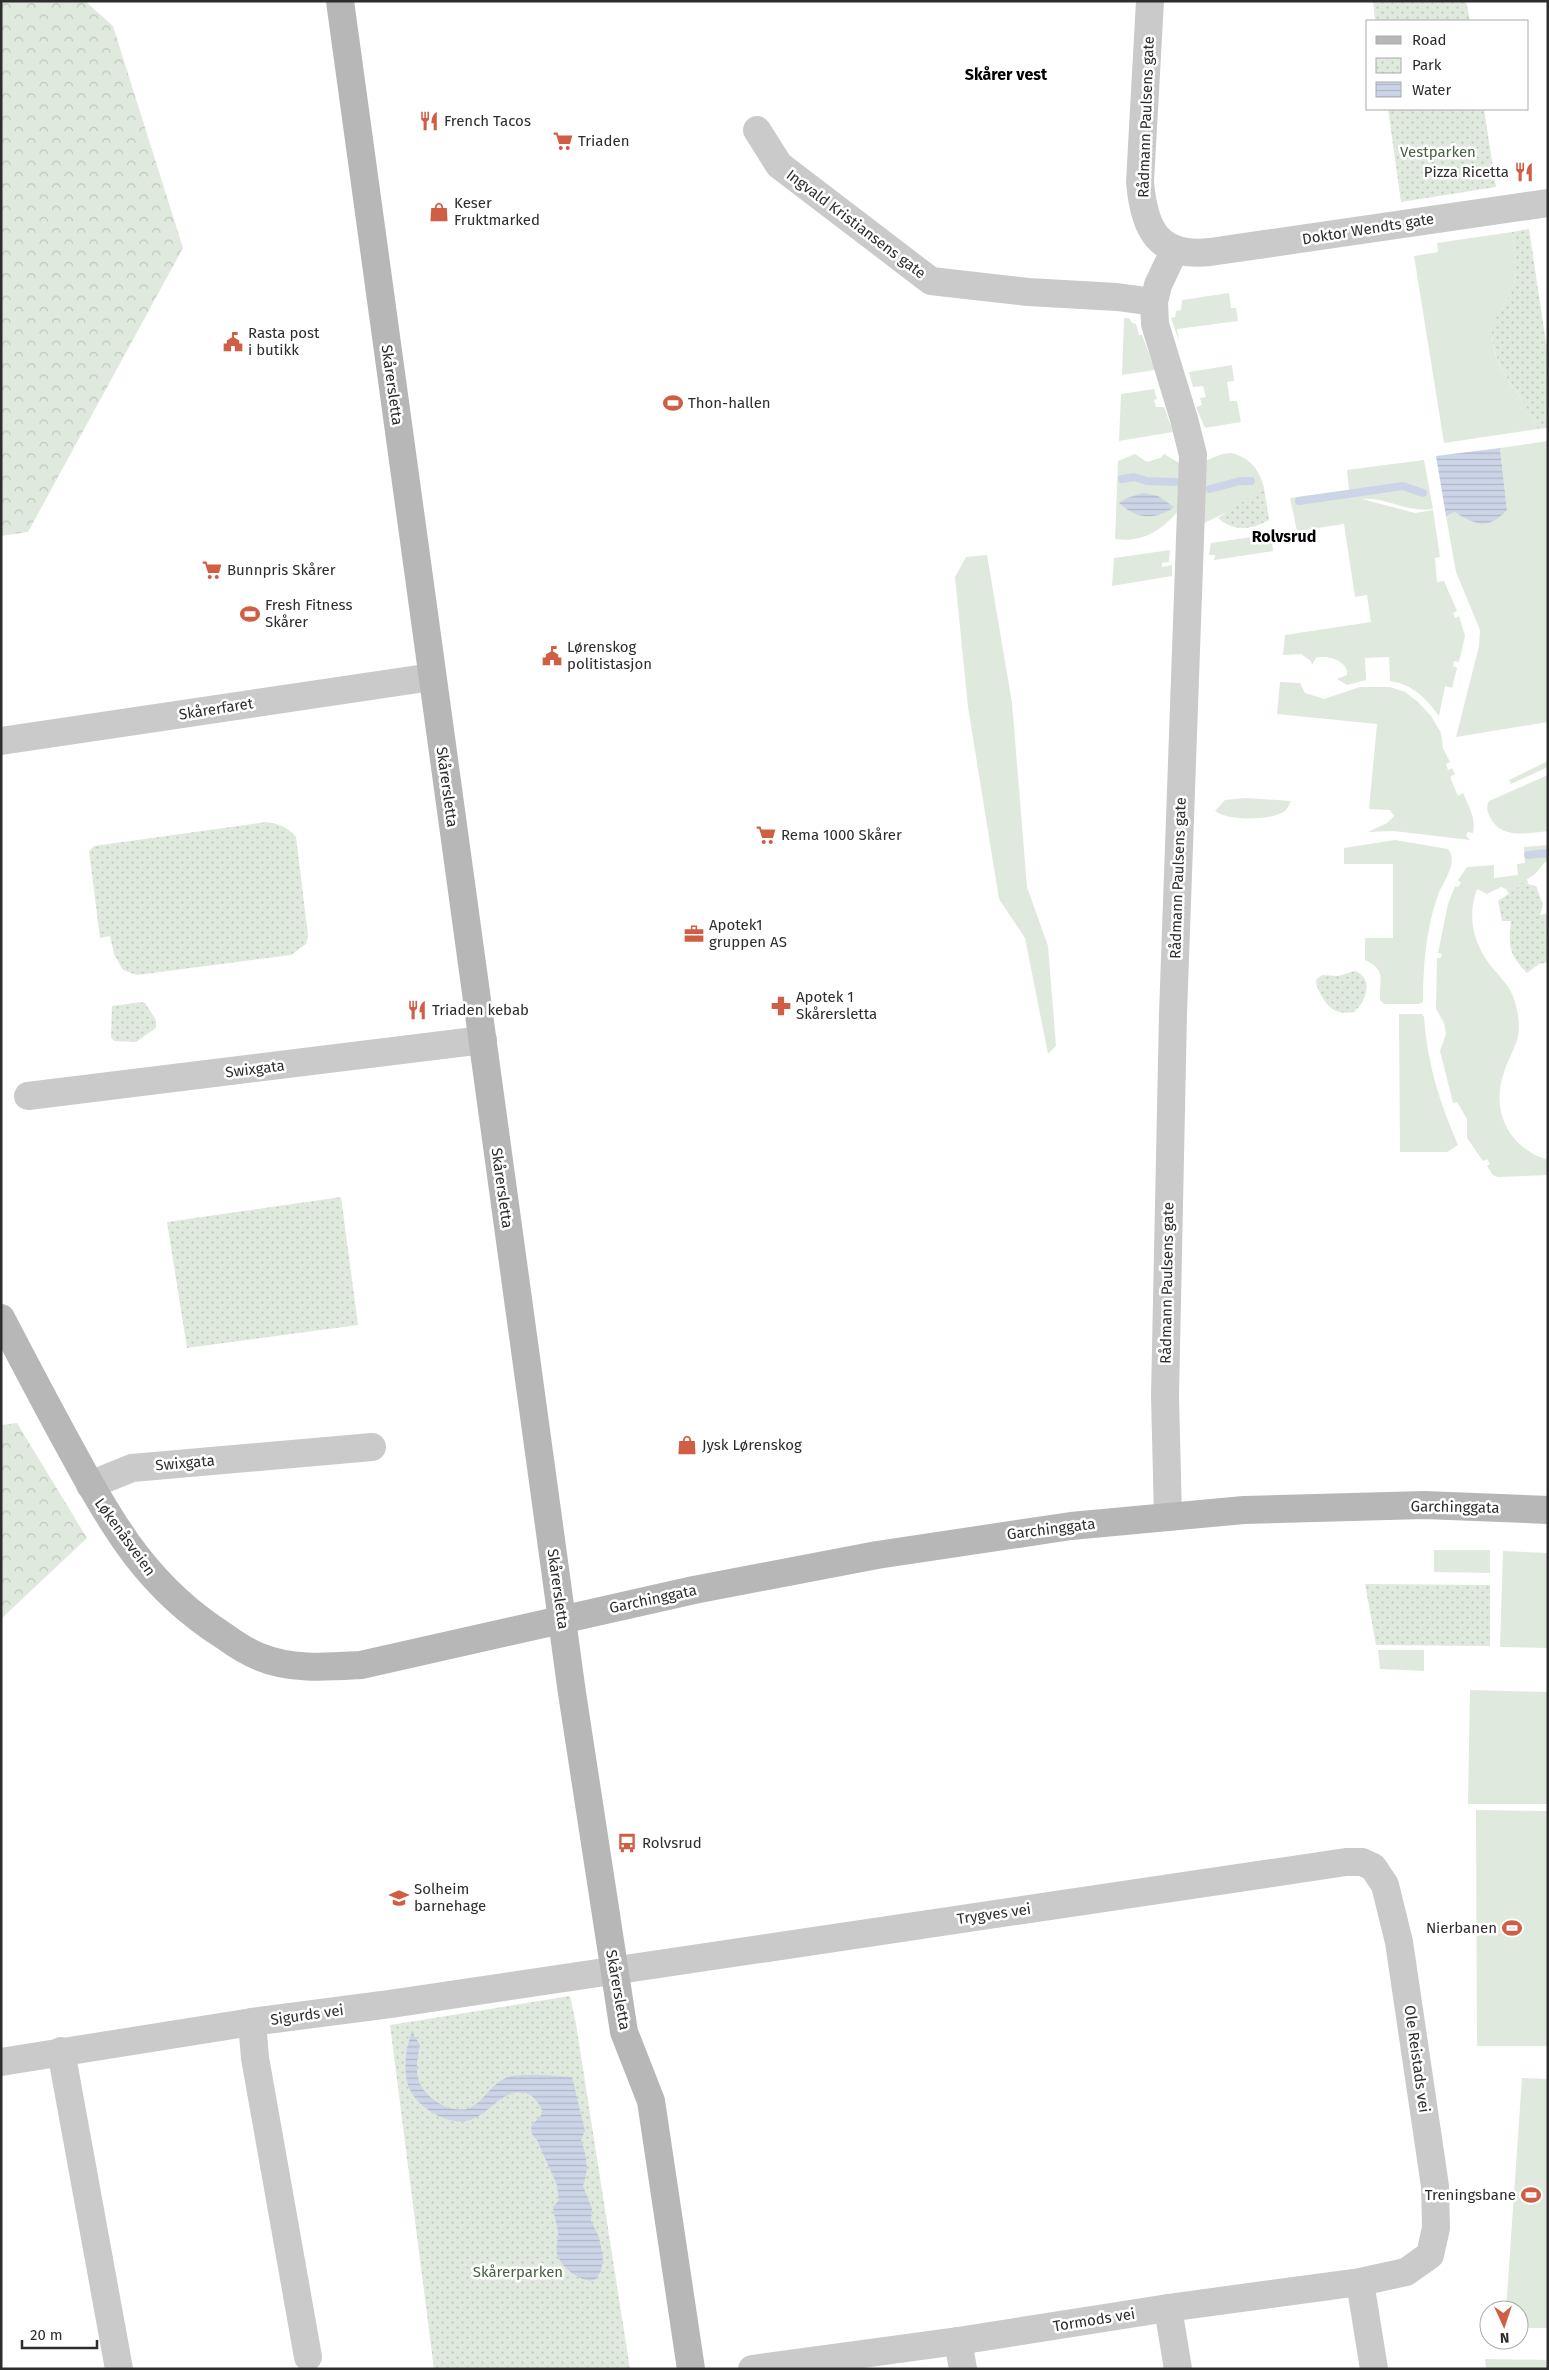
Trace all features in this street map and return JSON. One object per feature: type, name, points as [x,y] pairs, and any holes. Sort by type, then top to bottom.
[{"type":"street","name":"Skårersletta","points":[[340,1],[562,1618],[614,1970],[624,2032],[651,2101],[691,2369]]},
{"type":"street","name":"Rådmann Paulsens gate","points":[[1150,1],[1140,182],[1142,200],[1149,227],[1160,241],[1181,251],[1158,286],[1154,302],[1155,324],[1193,455],[1173,1033],[1165,1396],[1168,1517]]},
{"type":"street","name":"Ingvald Kristiansens gate","points":[[756,130],[779,165],[930,281],[1028,292],[1117,297],[1154,302]]},
{"type":"street","name":"Doktor Wendts gate","points":[[1181,251],[1220,251],[1548,203]]},
{"type":"street","name":"Skårerfaret","points":[[1,741],[432,677]]},
{"type":"street","name":"Swixgata","points":[[28,1096],[483,1040]]},
{"type":"street","name":"Løkenåsveien","points":[[1,1318],[90,1485],[116,1528],[154,1577],[174,1598],[212,1629],[260,1657],[288,1664],[314,1667],[361,1665],[394,1659],[562,1618]]},
{"type":"street","name":"Swixgata","points":[[90,1485],[132,1468],[372,1447]]},
{"type":"street","name":"Garchinggata","points":[[562,1618],[877,1555],[1062,1527],[1244,1510],[1415,1506],[1548,1510]]},
{"type":"street","name":"Trygves vei","points":[[614,1970],[1346,1862],[1362,1862],[1373,1867]]},
{"type":"street","name":"Ole Reistads vei","points":[[1373,1867],[1386,1885],[1405,1976],[1435,2186],[1436,2228],[1430,2255]]},
{"type":"street","name":"Sigurds vei","points":[[1,2062],[252,2022],[614,1970]]},
{"type":"street","points":[[252,2022],[255,2058],[308,2357]]},
{"type":"street","points":[[61,2051],[119,2369]]},
{"type":"street","name":"Tormods vei","points":[[752,2369],[1360,2282],[1406,2272],[1430,2255]]},
{"type":"street","points":[[1360,2282],[1374,2369]]},
{"type":"street","points":[[1168,2308],[1178,2369]]},
{"type":"street","points":[[958,2341],[963,2369]]},
{"type":"green space","points":[[1,1],[85,1],[113,26],[183,248],[28,532],[1,536]]},
{"type":"green space","points":[[1373,1],[1466,1],[1470,20],[1375,20]]},
{"type":"green space","name":"Vestparken","points":[[1388,110],[1484,110],[1496,187],[1401,202]]},
{"type":"green space","points":[[1529,229],[1548,356],[1548,428],[1538,429],[1497,359],[1493,347],[1492,333],[1496,317],[1514,285],[1516,262],[1512,232]]},
{"type":"green space","points":[[1512,232],[1516,262],[1514,285],[1494,322],[1492,333],[1493,347],[1503,372],[1533,417],[1538,429],[1444,443],[1414,256],[1438,252],[1437,243]]},
{"type":"green space","points":[[1229,293],[1231,308],[1236,308],[1238,321],[1177,329],[1179,341],[1171,318],[1175,317],[1176,311],[1181,310],[1182,300]]},
{"type":"green space","points":[[1124,318],[1129,318],[1132,323],[1136,324],[1155,370],[1122,375]]},
{"type":"green space","points":[[1232,365],[1234,381],[1227,382],[1230,401],[1237,401],[1241,422],[1205,428],[1196,407],[1202,405],[1200,398],[1206,397],[1203,386],[1193,387],[1189,372]]},
{"type":"green space","points":[[1154,389],[1157,399],[1154,400],[1156,407],[1164,407],[1173,432],[1119,441],[1121,394]]},
{"type":"green space","points":[[1548,441],[1548,722],[1456,737],[1479,646],[1480,630],[1456,572],[1446,516],[1455,512],[1507,510],[1500,448]]},
{"type":"green space","points":[[1231,453],[1253,465],[1260,476],[1264,488],[1234,509],[1202,524],[1205,461],[1222,454]]},
{"type":"green space","points":[[1135,454],[1147,462],[1160,458],[1164,454],[1181,464],[1178,511],[1158,530],[1150,534],[1134,539],[1115,539],[1118,461]]},
{"type":"green space","points":[[1424,460],[1433,509],[1414,509],[1380,500],[1362,499],[1415,513],[1433,510],[1440,557],[1435,558],[1437,582],[1444,581],[1457,611],[1453,613],[1455,618],[1459,616],[1465,636],[1459,662],[1454,661],[1453,666],[1457,668],[1452,688],[1445,686],[1439,716],[1418,693],[1405,685],[1390,681],[1389,657],[1365,658],[1366,680],[1347,685],[1337,679],[1347,675],[1347,670],[1341,662],[1321,657],[1316,658],[1312,665],[1311,661],[1301,654],[1283,655],[1285,635],[1371,622],[1367,595],[1355,597],[1344,524],[1297,531],[1290,498],[1349,490],[1347,470]]},
{"type":"green space","points":[[1264,488],[1269,520],[1256,526],[1243,528],[1230,526],[1218,518]]},
{"type":"green space","points":[[1271,534],[1273,551],[1214,560],[1215,555],[1209,555],[1211,543]]},
{"type":"green space","points":[[1170,550],[1169,562],[1162,563],[1162,567],[1172,565],[1172,576],[1112,586],[1114,558]]},
{"type":"green space","points":[[987,555],[1012,703],[1027,887],[1048,946],[1056,1046],[1048,1054],[1025,938],[999,899],[968,707],[955,577],[966,557]]},
{"type":"green space","points":[[1280,682],[1300,683],[1305,693],[1324,699],[1360,687],[1390,687],[1405,692],[1418,702],[1431,716],[1441,733],[1443,748],[1450,762],[1446,764],[1448,770],[1452,768],[1455,774],[1450,777],[1458,796],[1463,793],[1470,808],[1474,828],[1473,833],[1468,832],[1466,836],[1470,840],[1394,831],[1368,832],[1387,823],[1394,816],[1390,810],[1369,809],[1377,724],[1277,714]]},
{"type":"green space","points":[[1548,761],[1548,767],[1511,784],[1509,780]]},
{"type":"green space","points":[[1548,775],[1548,831],[1515,833],[1501,829],[1495,824],[1488,811],[1487,805],[1489,801]]},
{"type":"green space","points":[[1246,798],[1291,801],[1285,811],[1270,817],[1229,817],[1215,811],[1225,800]]},
{"type":"green space","points":[[266,822],[283,826],[296,837],[308,935],[306,944],[291,955],[137,975],[123,970],[114,954],[110,936],[100,938],[89,851],[94,846]]},
{"type":"green space","points":[[1395,840],[1448,849],[1452,860],[1449,872],[1438,895],[1428,934],[1423,1002],[1419,1004],[1384,1004],[1380,1000],[1381,981],[1379,972],[1372,964],[1365,960],[1365,938],[1393,938],[1393,864],[1344,864],[1344,848]]},
{"type":"green space","points":[[1548,845],[1548,861],[1534,875],[1527,879],[1528,884],[1520,882],[1518,887],[1509,894],[1506,889],[1501,887],[1487,894],[1477,889],[1472,909],[1473,928],[1479,947],[1511,992],[1518,1015],[1519,1026],[1516,1043],[1502,1079],[1500,1106],[1503,1118],[1515,1140],[1536,1155],[1548,1160],[1548,1175],[1498,1177],[1493,1175],[1487,1166],[1490,1164],[1487,1159],[1483,1161],[1467,1138],[1467,1119],[1457,1102],[1453,1103],[1440,1051],[1446,1034],[1444,1023],[1436,1009],[1437,958],[1441,958],[1442,954],[1438,953],[1448,904],[1455,886],[1458,887],[1461,883],[1458,880],[1467,867],[1494,865],[1494,878],[1518,875],[1517,864],[1525,863],[1524,847]]},
{"type":"green space","points":[[1520,882],[1536,886],[1543,905],[1540,915],[1548,913],[1548,962],[1539,964],[1527,973],[1513,955],[1510,944],[1511,921],[1502,921],[1498,901],[1518,887]]},
{"type":"green space","points":[[1355,971],[1361,974],[1366,984],[1365,996],[1359,1007],[1354,1012],[1343,1013],[1331,1008],[1324,1000],[1316,980],[1322,975],[1338,976]]},
{"type":"green space","points":[[145,1003],[156,1020],[156,1028],[136,1042],[114,1041],[111,1037],[112,1006]]},
{"type":"green space","points":[[1399,1014],[1422,1014],[1424,1017],[1428,1051],[1435,1083],[1458,1145],[1447,1152],[1400,1152]]},
{"type":"green space","points":[[341,1197],[358,1325],[187,1348],[167,1222]]},
{"type":"green space","points":[[17,1423],[87,1538],[1,1619],[1,1425]]},
{"type":"green space","points":[[1434,1550],[1490,1550],[1490,1573],[1434,1572]]},
{"type":"green space","points":[[1503,1551],[1548,1553],[1548,1648],[1500,1647]]},
{"type":"green space","points":[[1365,1584],[1490,1585],[1490,1646],[1376,1645]]},
{"type":"green space","points":[[1378,1650],[1424,1650],[1424,1671],[1380,1669]]},
{"type":"green space","points":[[1470,1690],[1548,1692],[1548,1804],[1468,1804]]},
{"type":"green space","name":"Nierbanen","points":[[1476,1810],[1548,1811],[1548,2046],[1477,2046]]},
{"type":"green space","name":"Skårerparken","points":[[570,1996],[630,2369],[434,2369],[390,2025]]},
{"type":"green space","name":"Treningsbane","points":[[1522,2078],[1548,2079],[1548,2328],[1529,2328],[1529,2300],[1507,2300]]},
{"type":"green space","points":[[1485,2359],[1548,2360],[1548,2369],[1486,2369]]},
{"type":"water","points":[[1500,448],[1507,510],[1494,521],[1488,523],[1469,520],[1455,512],[1446,516],[1436,456]]},
{"type":"water","points":[[1143,493],[1158,496],[1174,507],[1160,515],[1146,516],[1132,512],[1119,503],[1127,498]]},
{"type":"water","points":[[412,2032],[420,2045],[417,2073],[422,2088],[435,2100],[450,2108],[470,2108],[480,2101],[501,2080],[512,2076],[572,2077],[585,2131],[581,2140],[586,2163],[583,2186],[592,2209],[591,2221],[599,2237],[603,2257],[601,2271],[595,2280],[585,2280],[574,2275],[562,2263],[556,2250],[558,2232],[553,2207],[559,2200],[557,2185],[537,2140],[532,2134],[531,2126],[543,2113],[537,2101],[526,2093],[517,2092],[509,2094],[482,2114],[466,2121],[449,2120],[431,2112],[417,2100],[406,2079],[406,2058]]},
{"type":"waterway","points":[[1122,479],[1134,477],[1147,481],[1176,482]]},
{"type":"waterway","points":[[1210,489],[1240,481],[1251,481]]},
{"type":"waterway","points":[[1299,501],[1403,486],[1423,493]]},
{"type":"waterway","points":[[1528,855],[1548,853]]},
{"type":"place","name":"French Tacos","points":[[429,121]]},
{"type":"place","name":"Triaden","points":[[563,141]]},
{"type":"place","name":"Pizza Ricetta","points":[[1524,172]]},
{"type":"place","name":"Keser Fruktmarked","points":[[439,212]]},
{"type":"place","name":"Rasta post i butikk","points":[[233,342]]},
{"type":"place","name":"Thon-hallen","points":[[673,403]]},
{"type":"place","name":"Bunnpris Skårer","points":[[212,570]]},
{"type":"place","name":"Fresh Fitness Skårer","points":[[250,614]]},
{"type":"place","name":"Lørenskog politistasjon","points":[[552,656]]},
{"type":"place","name":"Rema 1000 Skårer","points":[[766,835]]},
{"type":"place","name":"Apotek1 gruppen AS","points":[[694,934]]},
{"type":"place","name":"Apotek 1 Skårersletta","points":[[781,1006]]},
{"type":"place","name":"Triaden kebab","points":[[417,1010]]},
{"type":"place","name":"Jysk Lørenskog","points":[[687,1445]]},
{"type":"place","name":"Rolvsrud","points":[[627,1843]]},
{"type":"place","name":"Solheim barnehage","points":[[399,1898]]},
{"type":"place","name":"Nierbanen","points":[[1512,1928]]},
{"type":"place","name":"Treningsbane","points":[[1531,2195]]},
{"type":"district","name":"Skårer vest","points":[[1006,74]]},
{"type":"district","name":"Rolvsrud","points":[[1284,536]]}]
